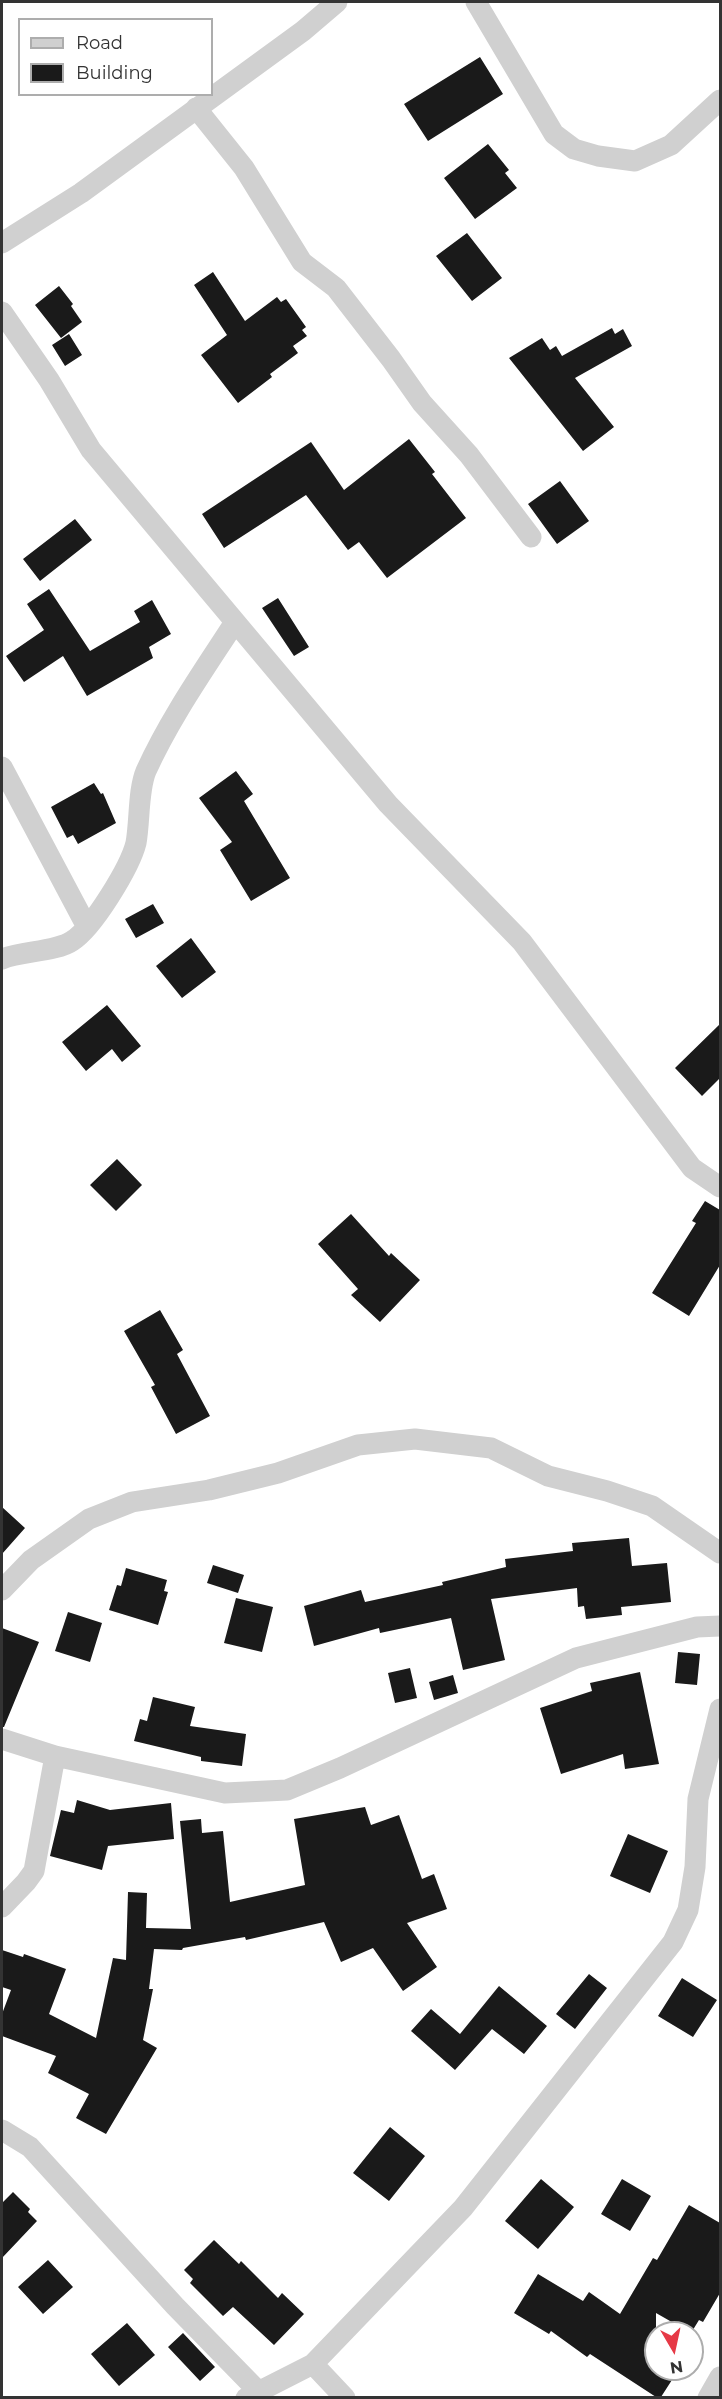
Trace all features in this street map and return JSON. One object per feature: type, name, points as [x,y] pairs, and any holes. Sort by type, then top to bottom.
[{"type":"street","points":[[213,96],[303,31],[337,2]]},
{"type":"street","points":[[476,2],[554,134],[574,149],[598,156],[635,161],[671,145],[720,100]]},
{"type":"street","points":[[2,243],[81,193],[213,96]]},
{"type":"street","points":[[196,108],[244,168],[302,262],[336,288],[391,358],[422,403],[469,455],[531,537]]},
{"type":"street","points":[[2,312],[49,380],[91,450],[388,804],[522,942],[692,1168],[720,1187]]},
{"type":"street","points":[[2,959],[70,942],[87,927],[129,863],[136,843],[145,773],[171,723],[235,622]]},
{"type":"street","points":[[2,767],[87,927]]},
{"type":"street","points":[[2,1590],[31,1560],[89,1519],[132,1502],[220,1487],[278,1473],[358,1445],[415,1438],[491,1448],[548,1476],[607,1491],[652,1506],[720,1553]]},
{"type":"street","points":[[2,1738],[55,1756],[225,1793],[287,1790],[340,1768],[576,1658],[698,1627],[720,1626]]},
{"type":"street","points":[[2,2130],[30,2147],[176,2306],[253,2395],[314,2364],[463,2208],[673,1942],[688,1910],[695,1866],[698,1799],[720,1709]]},
{"type":"street","points":[[2,1907],[34,1871],[55,1756]]},
{"type":"street","points":[[314,2364],[345,2397]]},
{"type":"street","points":[[708,2397],[720,2377]]},
{"type":"building","points":[[480,57],[503,94],[428,141],[404,104]]},
{"type":"building","points":[[488,144],[509,170],[505,173],[517,188],[475,219],[444,178]]},
{"type":"building","points":[[467,233],[502,278],[472,301],[436,256]]},
{"type":"building","points":[[213,272],[245,321],[277,297],[281,302],[286,299],[306,327],[302,330],[307,336],[293,346],[298,353],[238,403],[201,355],[227,335],[194,285]]},
{"type":"building","points":[[59,286],[73,304],[71,306],[82,322],[61,338],[35,305]]},
{"type":"building","points":[[612,328],[615,334],[623,329],[632,346],[575,378],[614,427],[583,451],[509,358],[542,338],[550,350],[556,346],[562,356]]},
{"type":"building","points":[[69,334],[82,355],[65,366],[52,345]]},
{"type":"building","points":[[409,439],[435,472],[432,474],[466,518],[387,578],[359,542],[348,550],[306,495],[224,548],[202,514],[311,442],[344,490]]},
{"type":"building","points":[[560,481],[589,521],[557,544],[528,504]]},
{"type":"building","points":[[75,519],[92,540],[40,581],[23,559]]},
{"type":"building","points":[[49,589],[90,651],[140,622],[134,611],[152,600],[171,634],[149,647],[153,658],[87,696],[63,656],[24,682],[6,656],[44,630],[27,604]]},
{"type":"building","points":[[278,598],[309,647],[294,656],[262,608]]},
{"type":"building","points":[[236,771],[253,794],[244,801],[290,878],[251,901],[220,850],[232,842],[199,798]]},
{"type":"building","points":[[94,783],[101,794],[103,793],[116,823],[78,844],[73,835],[67,838],[51,807]]},
{"type":"building","points":[[153,904],[164,923],[136,938],[125,919]]},
{"type":"building","points":[[191,938],[216,972],[182,998],[156,966]]},
{"type":"building","points":[[107,1005],[141,1046],[122,1062],[112,1049],[86,1071],[62,1042]]},
{"type":"building","points":[[720,1024],[720,1078],[702,1096],[675,1068]]},
{"type":"building","points":[[117,1159],[142,1185],[116,1211],[90,1185]]},
{"type":"building","points":[[705,1201],[720,1210],[720,1265],[689,1316],[652,1293],[696,1223],[692,1221]]},
{"type":"building","points":[[351,1214],[389,1256],[391,1253],[420,1280],[380,1322],[351,1295],[358,1289],[318,1244]]},
{"type":"building","points":[[160,1310],[183,1350],[177,1354],[210,1416],[176,1434],[151,1387],[155,1385],[124,1331]]},
{"type":"building","points":[[2,1507],[25,1528],[2,1554]]},
{"type":"building","points":[[629,1538],[632,1566],[667,1563],[671,1602],[621,1607],[622,1615],[586,1619],[584,1606],[578,1607],[577,1588],[491,1599],[505,1660],[463,1670],[451,1618],[380,1633],[379,1628],[314,1646],[304,1606],[361,1590],[365,1602],[443,1585],[442,1582],[506,1567],[505,1559],[573,1551],[572,1543]]},
{"type":"building","points":[[213,1565],[244,1575],[238,1593],[207,1583]]},
{"type":"building","points":[[126,1568],[167,1580],[164,1591],[168,1592],[158,1625],[109,1610],[117,1585],[121,1586]]},
{"type":"building","points":[[236,1598],[273,1607],[262,1652],[224,1643]]},
{"type":"building","points":[[68,1612],[102,1623],[90,1662],[55,1651]]},
{"type":"building","points":[[2,1628],[39,1642],[4,1727],[2,1727]]},
{"type":"building","points":[[678,1652],[700,1654],[697,1685],[675,1683]]},
{"type":"building","points":[[410,1668],[417,1698],[395,1703],[388,1673]]},
{"type":"building","points":[[640,1672],[659,1764],[625,1769],[623,1754],[561,1774],[540,1708],[592,1691],[590,1683]]},
{"type":"building","points":[[453,1675],[458,1693],[434,1700],[429,1682]]},
{"type":"building","points":[[153,1697],[195,1707],[190,1726],[246,1734],[242,1766],[201,1761],[201,1757],[134,1741],[140,1719],[147,1721]]},
{"type":"building","points":[[77,1800],[110,1810],[171,1803],[174,1839],[108,1846],[102,1870],[50,1856],[61,1810],[74,1813]]},
{"type":"building","points":[[365,1807],[371,1825],[399,1815],[422,1879],[434,1874],[447,1909],[407,1923],[437,1967],[403,1991],[373,1948],[341,1962],[324,1922],[246,1940],[245,1937],[182,1950],[154,1949],[149,1989],[153,1989],[143,2040],[157,2048],[106,2134],[76,2118],[89,2094],[48,2073],[56,2056],[2,2036],[2,2014],[11,1990],[2,1987],[2,1950],[23,1957],[24,1954],[66,1969],[49,2014],[96,2038],[113,1958],[126,1960],[128,1892],[147,1893],[146,1928],[191,1929],[180,1821],[201,1819],[202,1833],[223,1831],[230,1902],[305,1885],[294,1819]]},
{"type":"building","points":[[628,1834],[668,1851],[650,1893],[610,1876]]},
{"type":"building","points":[[589,1974],[607,1988],[575,2029],[556,2014]]},
{"type":"building","points":[[682,1978],[717,2000],[693,2037],[658,2016]]},
{"type":"building","points":[[499,1986],[547,2026],[524,2054],[492,2029],[455,2070],[411,2031],[431,2009],[460,2034]]},
{"type":"building","points":[[390,2127],[425,2156],[389,2201],[353,2173]]},
{"type":"building","points":[[541,2179],[574,2207],[538,2249],[505,2221]]},
{"type":"building","points":[[622,2179],[651,2196],[630,2231],[601,2214]]},
{"type":"building","points":[[13,2192],[30,2209],[28,2212],[37,2221],[2,2258],[2,2203]]},
{"type":"building","points":[[689,2205],[720,2223],[720,2293],[704,2321],[670,2321],[656,2313],[656,2321],[644,2321],[644,2381],[671,2381],[661,2397],[656,2397],[590,2354],[587,2357],[551,2331],[549,2334],[514,2313],[538,2274],[583,2301],[589,2292],[620,2314],[653,2258],[657,2260]]},
{"type":"building","points":[[214,2240],[239,2264],[241,2261],[278,2298],[282,2293],[304,2314],[274,2345],[233,2307],[223,2316],[190,2283],[193,2279],[184,2270]]},
{"type":"building","points":[[48,2260],[73,2287],[43,2314],[18,2287]]},
{"type":"building","points":[[127,2323],[155,2355],[119,2386],[91,2354]]},
{"type":"building","points":[[183,2333],[215,2367],[200,2381],[168,2347]]}]
